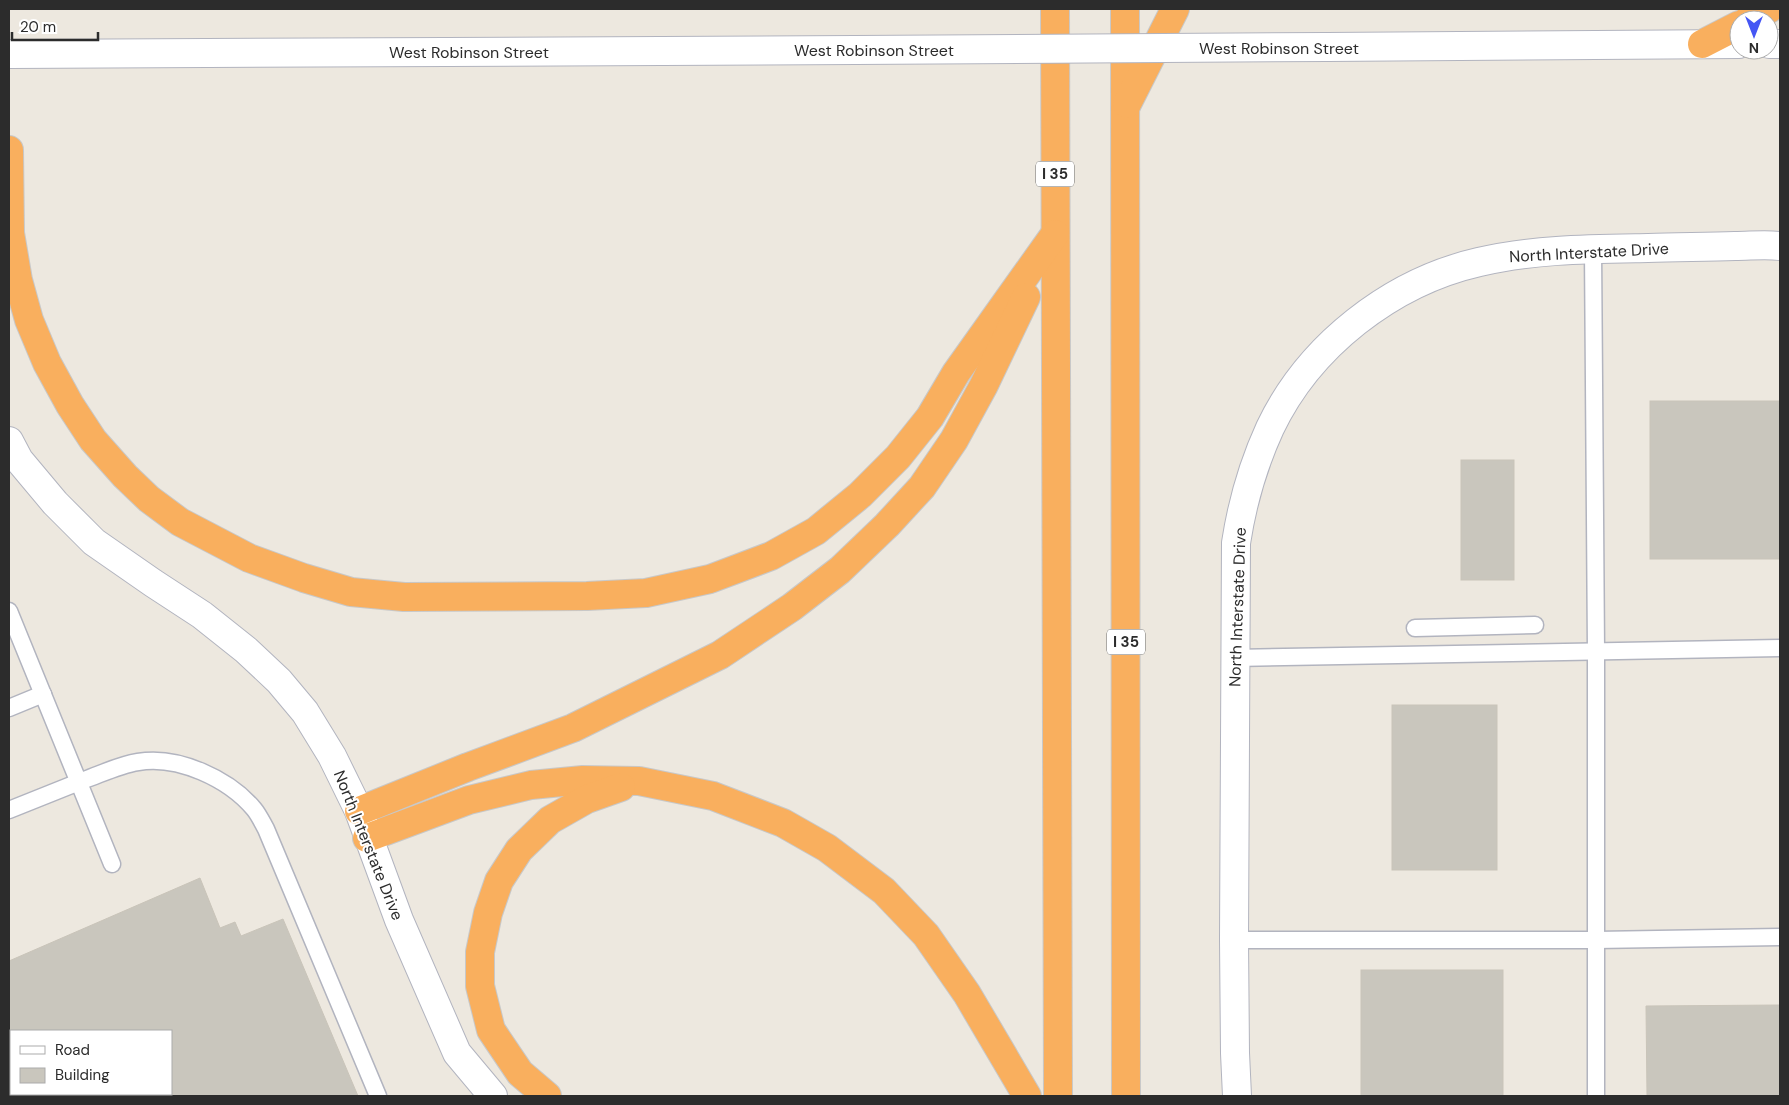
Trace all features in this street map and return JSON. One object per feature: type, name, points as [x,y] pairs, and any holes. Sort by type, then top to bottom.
[{"type":"highway","name":"I 35","points":[[1056,9],[1058,1096]]},
{"type":"highway","name":"I 35","points":[[1125,9],[1126,1096]]},
{"type":"highway","points":[[1124,110],[1175,9]]},
{"type":"highway","points":[[1702,44],[1729,30]]},
{"type":"highway","points":[[9,150],[10,232],[18,280],[29,320],[47,363],[70,405],[93,440],[125,476],[180,522],[249,558],[304,578],[351,592],[404,597],[588,596],[646,593],[710,579],[772,556],[816,531],[860,495],[898,457],[930,417],[956,373],[1056,234]]},
{"type":"highway","points":[[359,812],[468,767],[573,728],[712,660],[792,607],[840,570],[887,525],[922,487],[954,440],[984,385],[1056,234]]},
{"type":"highway","points":[[367,838],[469,800],[531,785],[583,780],[639,782],[713,796],[783,823],[827,848],[884,892],[926,935],[967,994],[1028,1096]]},
{"type":"highway","points":[[547,1096],[520,1073],[491,1030],[480,986],[480,952],[488,913],[499,881],[519,850],[550,820],[587,799],[639,782]]},
{"type":"main road","name":"West Robinson Street","points":[[9,54],[1729,44]]},
{"type":"main road","name":"North Interstate Drive","points":[[1237,1096],[1234,940],[1236,543],[1242,507],[1254,469],[1270,428],[1290,393],[1312,365],[1340,335],[1377,307],[1409,288],[1441,274],[1477,262],[1508,256],[1593,249],[1780,245]]},
{"type":"main road","name":"North Interstate Drive","points":[[9,441],[19,460],[55,503],[94,542],[202,615],[246,650],[305,712],[332,756],[359,812],[367,838],[399,920],[457,1053],[493,1096]]},
{"type":"lane","points":[[1593,249],[1596,652],[1596,1096]]},
{"type":"lane","points":[[9,611],[112,864]]},
{"type":"lane","points":[[1415,628],[1535,625]]},
{"type":"lane","points":[[1234,658],[1780,648]]},
{"type":"lane","points":[[9,708],[43,694]]},
{"type":"lane","points":[[9,810],[78,782],[139,762],[168,762],[192,768],[218,780],[241,797],[254,810],[266,829],[378,1096]]},
{"type":"lane","points":[[1234,940],[1596,940],[1780,937]]},
{"type":"building","points":[[1650,401],[1780,401],[1780,559],[1650,559]]},
{"type":"building","points":[[1461,460],[1514,460],[1514,580],[1461,580]]},
{"type":"building","points":[[1392,705],[1497,705],[1497,870],[1392,870]]},
{"type":"building","points":[[200,878],[220,928],[235,922],[241,936],[283,919],[358,1096],[9,1096],[9,961]]},
{"type":"building","points":[[1361,970],[1503,970],[1503,1096],[1361,1096]]},
{"type":"building","points":[[1780,1005],[1780,1096],[1647,1096],[1646,1006]]}]
